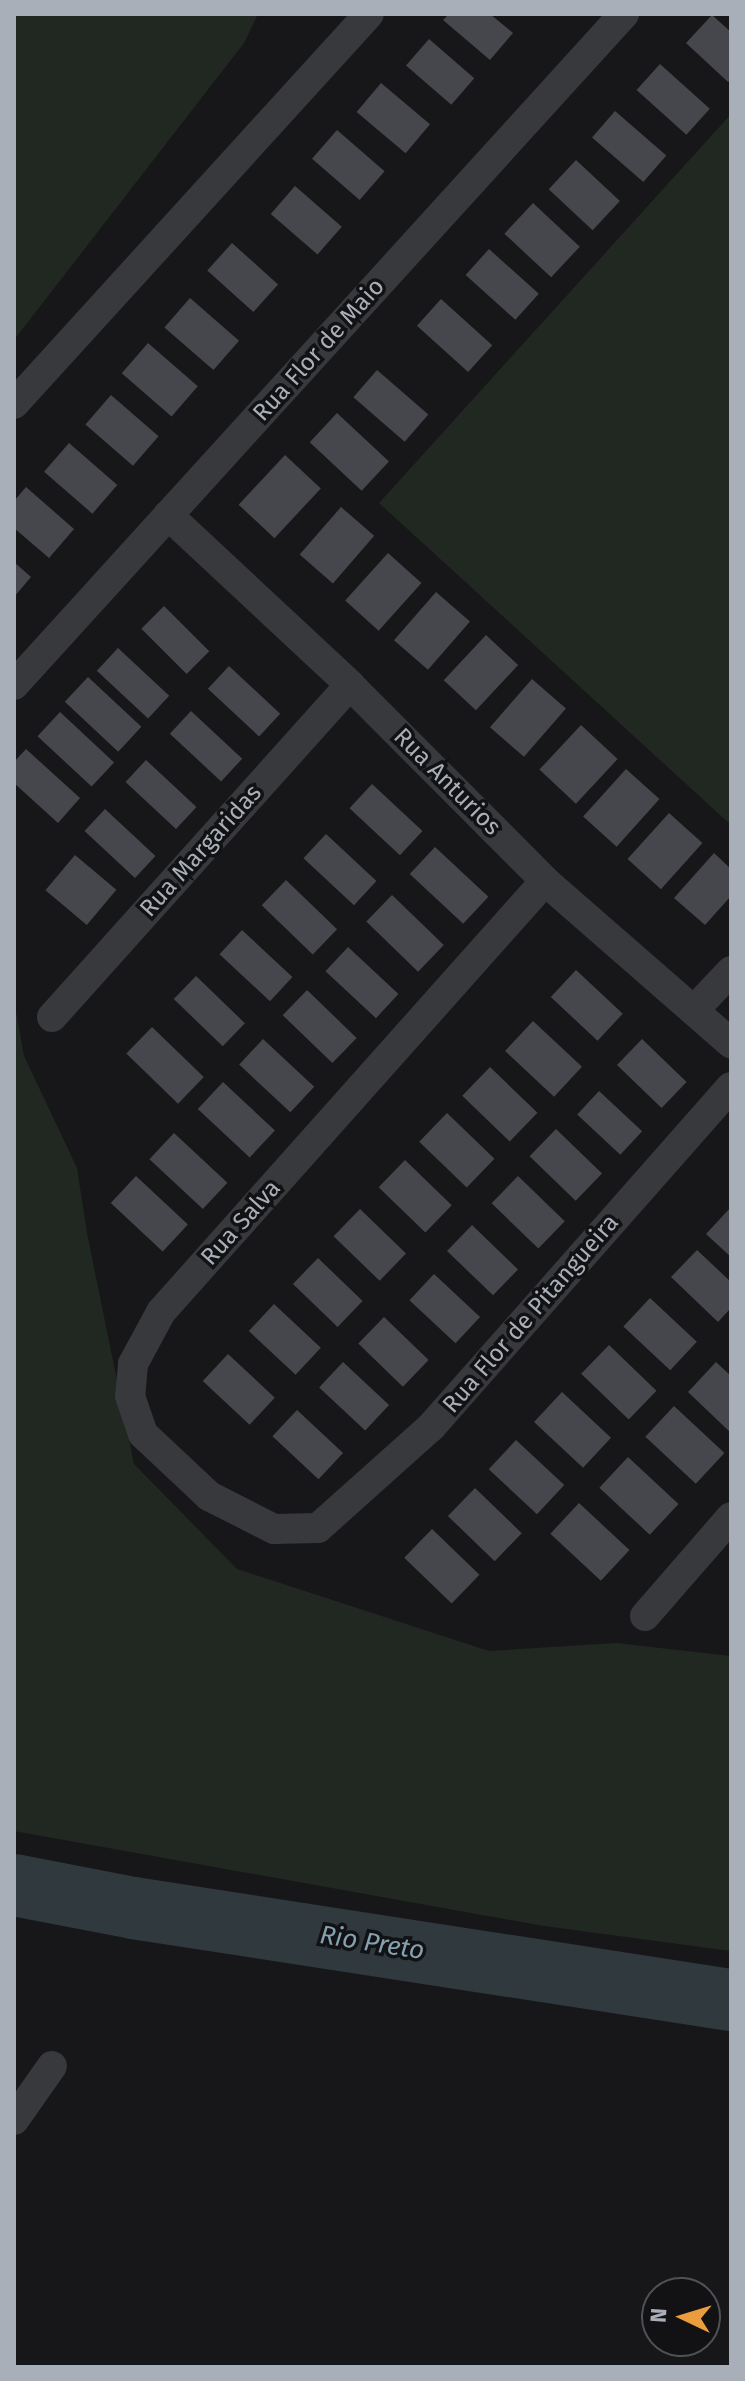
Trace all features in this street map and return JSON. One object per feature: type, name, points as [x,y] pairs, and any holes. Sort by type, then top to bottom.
[{"type":"street","points":[[14,404],[369,14]]},
{"type":"street","name":"Rua Flor de Maio","points":[[14,685],[624,14]]},
{"type":"street","name":"Rua Anturios","points":[[168,515],[350,685],[545,881],[731,1043]]},
{"type":"street","name":"Rua Margaridas","points":[[52,1017],[350,685]]},
{"type":"street","name":"Rua Salva","points":[[318,1528],[274,1529],[209,1496],[143,1434],[130,1396],[133,1364],[161,1312],[545,881]]},
{"type":"street","points":[[695,1009],[731,971]]},
{"type":"street","name":"Rua Flor de Pitangueira","points":[[318,1528],[431,1427],[731,1087]]},
{"type":"street","points":[[645,1616],[731,1517]]},
{"type":"street","points":[[14,2120],[52,2066]]},
{"type":"shaded area","points":[[14,14],[258,14],[244,43],[14,340]]},
{"type":"shaded area","points":[[731,114],[731,825],[379,503]]},
{"type":"shaded area","points":[[14,1000],[24,1056],[77,1168],[87,1233],[134,1464],[237,1569],[489,1651],[616,1643],[731,1656],[731,1951],[544,1926],[14,1831]]},
{"type":"building","points":[[449,14],[490,14],[513,33],[490,60],[443,20]]},
{"type":"building","points":[[712,15],[731,32],[731,79],[728,82],[686,43]]},
{"type":"building","points":[[429,39],[474,78],[451,105],[406,65]]},
{"type":"building","points":[[660,64],[710,109],[686,135],[637,90]]},
{"type":"building","points":[[381,83],[430,124],[406,153],[357,112]]},
{"type":"building","points":[[615,111],[666,156],[643,182],[592,137]]},
{"type":"building","points":[[337,130],[385,171],[360,200],[312,159]]},
{"type":"building","points":[[576,160],[620,201],[593,230],[549,189]]},
{"type":"building","points":[[295,186],[342,227],[318,255],[271,214]]},
{"type":"building","points":[[533,203],[580,247],[551,277],[504,234]]},
{"type":"building","points":[[232,243],[278,284],[253,312],[207,270]]},
{"type":"building","points":[[489,249],[539,294],[515,320],[466,275]]},
{"type":"building","points":[[190,298],[239,341],[213,370],[164,327]]},
{"type":"building","points":[[441,299],[492,345],[468,372],[417,326]]},
{"type":"building","points":[[148,343],[198,386],[172,416],[122,373]]},
{"type":"building","points":[[377,370],[428,415],[405,442],[353,397]]},
{"type":"building","points":[[111,395],[159,436],[133,466],[85,424]]},
{"type":"building","points":[[337,413],[389,461],[362,491],[310,442]]},
{"type":"building","points":[[69,443],[117,485],[92,514],[44,472]]},
{"type":"building","points":[[285,455],[321,488],[274,538],[239,505]]},
{"type":"building","points":[[26,487],[74,529],[49,558],[14,528],[14,501]]},
{"type":"building","points":[[341,507],[374,536],[333,583],[300,555]]},
{"type":"building","points":[[388,553],[421,583],[379,631],[345,601]]},
{"type":"building","points":[[14,562],[31,577],[14,597]]},
{"type":"building","points":[[436,592],[470,622],[428,670],[394,640]]},
{"type":"building","points":[[164,606],[209,651],[187,674],[141,629]]},
{"type":"building","points":[[486,635],[518,665],[476,710],[444,680]]},
{"type":"building","points":[[118,648],[169,696],[148,718],[97,671]]},
{"type":"building","points":[[229,666],[280,714],[259,736],[208,689]]},
{"type":"building","points":[[88,677],[141,727],[118,752],[65,702]]},
{"type":"building","points":[[532,679],[566,709],[524,757],[490,727]]},
{"type":"building","points":[[191,711],[242,759],[221,781],[170,734]]},
{"type":"building","points":[[60,712],[114,762],[92,787],[37,736]]},
{"type":"building","points":[[581,725],[618,759],[576,804],[539,770]]},
{"type":"building","points":[[26,749],[80,798],[58,823],[14,783],[14,762]]},
{"type":"building","points":[[146,760],[196,807],[176,829],[126,782]]},
{"type":"building","points":[[626,769],[659,799],[617,847],[583,817]]},
{"type":"building","points":[[372,784],[422,831],[400,855],[349,808]]},
{"type":"building","points":[[105,809],[155,856],[135,878],[85,831]]},
{"type":"building","points":[[669,813],[702,843],[661,889],[628,859]]},
{"type":"building","points":[[326,834],[376,881],[354,905],[303,858]]},
{"type":"building","points":[[435,847],[488,897],[463,924],[410,874]]},
{"type":"building","points":[[714,853],[731,869],[731,896],[705,925],[674,898]]},
{"type":"building","points":[[75,855],[116,890],[87,925],[45,890]]},
{"type":"building","points":[[286,880],[337,929],[313,954],[262,905]]},
{"type":"building","points":[[392,895],[444,945],[418,972],[366,922]]},
{"type":"building","points":[[242,930],[292,977],[270,1001],[219,954]]},
{"type":"building","points":[[348,947],[398,994],[376,1018],[325,971]]},
{"type":"building","points":[[576,970],[623,1014],[598,1041],[551,997]]},
{"type":"building","points":[[196,976],[245,1023],[223,1046],[174,999]]},
{"type":"building","points":[[307,990],[357,1038],[332,1063],[283,1015]]},
{"type":"building","points":[[533,1021],[582,1067],[554,1097],[505,1051]]},
{"type":"building","points":[[152,1027],[204,1077],[178,1104],[126,1054]]},
{"type":"building","points":[[263,1039],[314,1087],[290,1112],[239,1065]]},
{"type":"building","points":[[642,1039],[687,1082],[662,1108],[617,1065]]},
{"type":"building","points":[[490,1067],[537,1113],[510,1142],[462,1096]]},
{"type":"building","points":[[223,1082],[275,1130],[250,1157],[198,1109]]},
{"type":"building","points":[[599,1091],[642,1131],[620,1155],[577,1114]]},
{"type":"building","points":[[447,1113],[494,1159],[467,1188],[419,1142]]},
{"type":"building","points":[[556,1129],[602,1173],[576,1201],[530,1156]]},
{"type":"building","points":[[174,1133],[227,1183],[203,1209],[149,1159]]},
{"type":"building","points":[[405,1160],[452,1205],[425,1232],[379,1187]]},
{"type":"building","points":[[136,1176],[188,1224],[163,1251],[111,1203]]},
{"type":"building","points":[[518,1176],[565,1221],[538,1248],[492,1203]]},
{"type":"building","points":[[731,1207],[731,1257],[706,1234]]},
{"type":"building","points":[[360,1209],[406,1253],[380,1281],[334,1236]]},
{"type":"building","points":[[472,1225],[518,1269],[493,1295],[447,1251]]},
{"type":"building","points":[[697,1250],[731,1282],[731,1308],[718,1322],[671,1277]]},
{"type":"building","points":[[318,1258],[363,1301],[338,1327],[293,1284]]},
{"type":"building","points":[[434,1274],[480,1317],[456,1343],[409,1300]]},
{"type":"building","points":[[650,1298],[697,1342],[670,1370],[623,1327]]},
{"type":"building","points":[[274,1304],[321,1348],[296,1375],[249,1331]]},
{"type":"building","points":[[384,1317],[429,1360],[403,1387],[358,1344]]},
{"type":"building","points":[[609,1345],[656,1391],[629,1420],[581,1374]]},
{"type":"building","points":[[228,1354],[275,1398],[250,1425],[203,1381]]},
{"type":"building","points":[[343,1362],[389,1405],[365,1431],[319,1388]]},
{"type":"building","points":[[716,1362],[731,1376],[731,1433],[688,1392]]},
{"type":"building","points":[[562,1392],[611,1438],[583,1468],[534,1422]]},
{"type":"building","points":[[674,1406],[724,1453],[696,1484],[645,1437]]},
{"type":"building","points":[[297,1410],[343,1453],[319,1479],[272,1436]]},
{"type":"building","points":[[516,1440],[564,1485],[537,1514],[489,1469]]},
{"type":"building","points":[[628,1457],[678,1504],[650,1535],[599,1488]]},
{"type":"building","points":[[475,1488],[522,1533],[495,1561],[448,1516]]},
{"type":"building","points":[[579,1503],[629,1550],[601,1581],[550,1534]]},
{"type":"building","points":[[432,1529],[479,1575],[452,1604],[404,1558]]},
{"type":"waterway","name":"Rio Preto","points":[[14,1885],[133,1908],[731,2000]]}]
